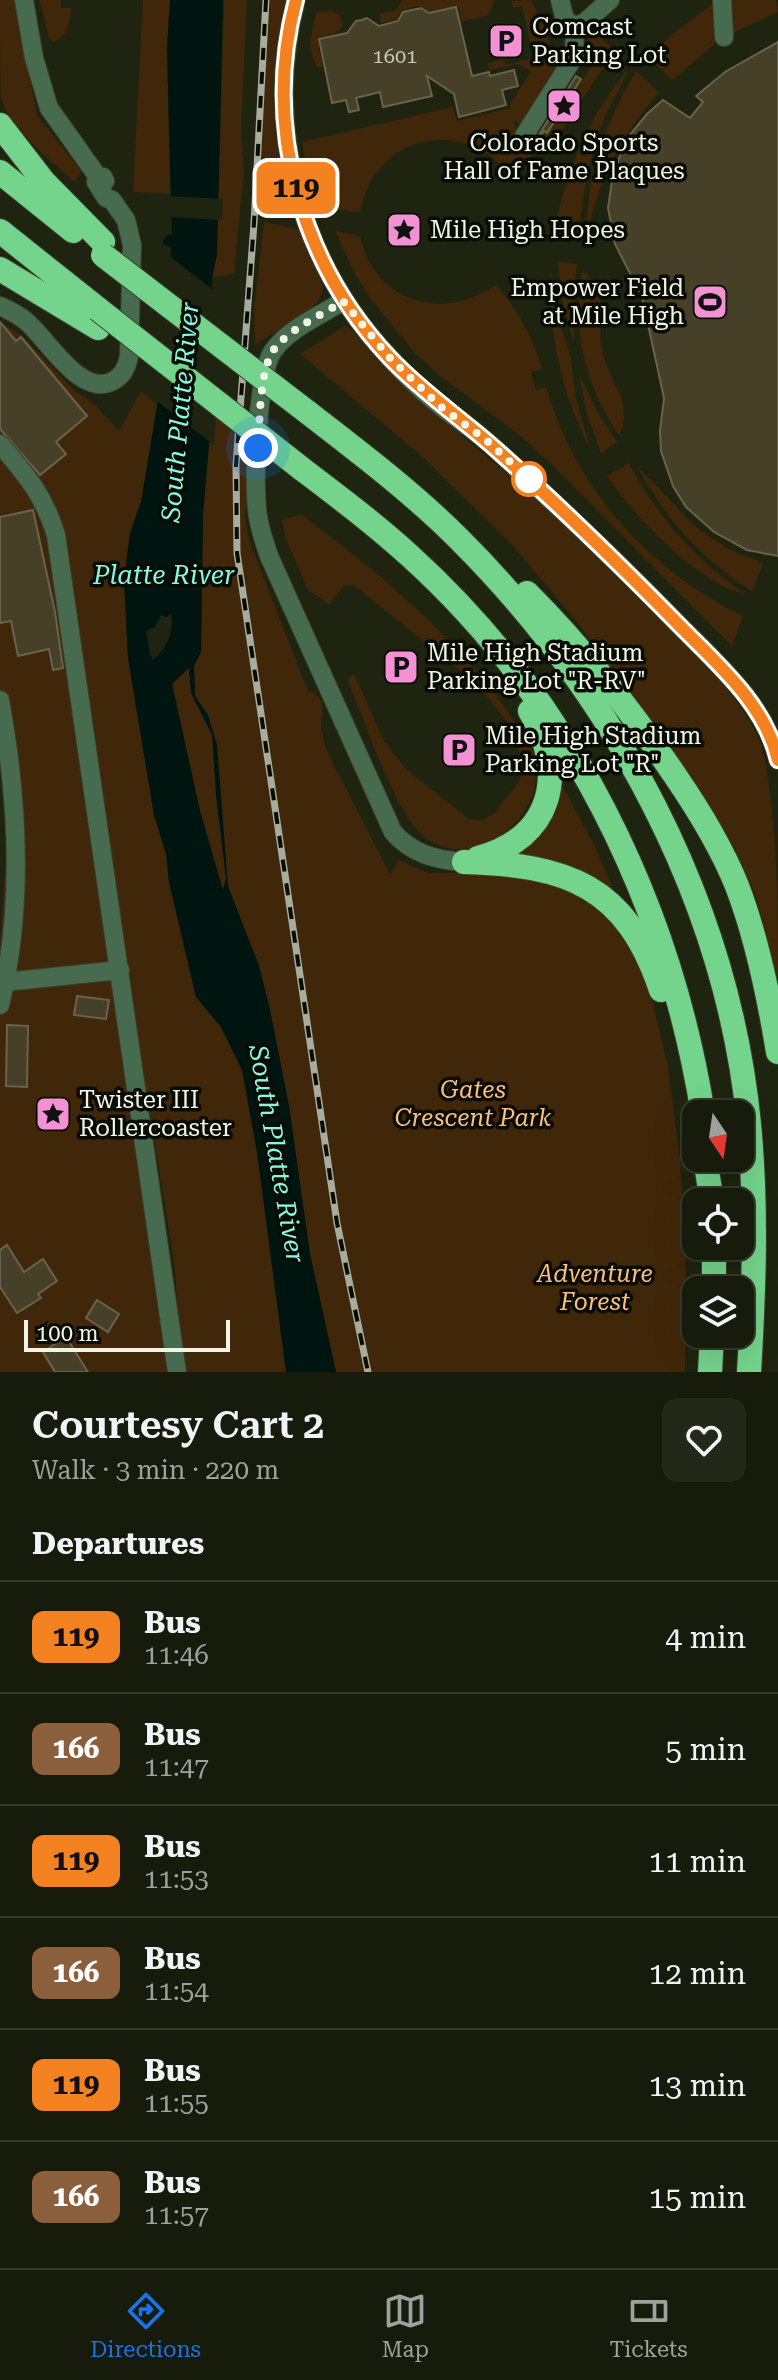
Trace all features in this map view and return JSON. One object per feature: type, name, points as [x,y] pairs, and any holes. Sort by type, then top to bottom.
[{"type":"highway","points":[[0,125],[44,182],[103,248]]},
{"type":"highway","points":[[0,172],[103,248],[201,332],[372,462],[498,564],[571,637],[634,715],[702,816],[737,886],[761,967],[777,1046]]},
{"type":"highway","points":[[0,231],[98,319],[228,412],[373,524],[465,611],[521,677],[578,762],[621,840],[651,912],[681,1004],[700,1100]]},
{"type":"highway","points":[[0,269],[98,319]]},
{"type":"highway","points":[[431,512],[489,570],[589,694],[644,783],[693,892],[730,1017],[748,1120],[754,1213],[749,1372]]},
{"type":"highway","points":[[432,577],[521,698],[544,739],[551,766],[546,802],[532,827],[502,850],[464,862]]},
{"type":"highway","points":[[464,862],[522,864],[561,874],[598,893],[621,913],[642,944],[658,982],[692,1100]]},
{"type":"highway","points":[[710,1372],[711,1348]]},
{"type":"street","points":[[0,306],[26,321],[86,382],[102,385],[117,379],[126,367],[129,356],[132,245],[126,220],[112,200],[114,195],[103,177],[98,177],[49,108],[34,58],[24,0]]},
{"type":"street","points":[[296,0],[283,85],[287,152],[306,219],[343,301],[390,358],[508,460],[727,673],[771,721],[778,760]]},
{"type":"street","points":[[560,0],[565,20],[575,26],[582,25],[592,8],[610,0]]},
{"type":"street","points":[[722,0],[724,37]]},
{"type":"street","points":[[524,136],[574,57],[575,26]]},
{"type":"street","points":[[343,301],[283,339],[270,356],[260,410],[258,521],[269,556],[393,832],[416,851],[430,857],[464,862]]},
{"type":"street","points":[[0,444],[38,490],[56,535],[177,1372]]},
{"type":"street","points":[[0,700],[13,784],[15,844],[11,944],[0,1005]]},
{"type":"street","points":[[5,982],[120,970]]},
{"type":"green space","points":[[0,0],[14,0],[37,115],[82,172],[74,181],[22,133],[1,99]]},
{"type":"green space","points":[[40,0],[61,0],[61,8],[71,8],[67,28],[53,42],[49,39]]},
{"type":"green space","points":[[143,0],[170,0],[167,47],[170,194],[133,192]]},
{"type":"green space","points":[[224,0],[247,0],[241,132],[244,171],[234,273],[212,278],[217,254]]},
{"type":"green space","points":[[270,0],[287,0],[278,55],[276,112],[288,203],[258,200]]},
{"type":"green space","points":[[402,0],[494,0],[494,3],[487,16],[461,21],[458,6],[430,12],[421,6],[402,10],[396,20],[381,23],[379,14],[396,10]]},
{"type":"green space","points":[[531,0],[541,22],[550,27],[551,62],[565,61],[548,79],[551,82],[524,126],[513,120],[519,136],[535,146],[544,133],[547,134],[592,65],[588,36],[592,30],[616,52],[557,137],[507,171],[487,154],[464,143],[442,140],[420,143],[399,152],[382,166],[368,187],[360,212],[317,208],[302,142],[453,107],[457,121],[511,108],[510,104],[535,66],[531,72],[518,64],[489,70],[488,63],[504,59],[506,65],[534,58],[522,6],[513,8],[512,1]]},
{"type":"green space","points":[[729,0],[776,0],[778,12],[731,34]]},
{"type":"green space","points":[[714,3],[715,44],[672,80],[649,57],[674,33]]},
{"type":"green space","points":[[331,10],[340,16],[343,26],[334,34],[317,38],[323,67],[318,68],[312,54],[311,35],[316,13]]},
{"type":"green space","points":[[627,70],[594,148],[584,194],[579,240],[553,238],[579,149],[600,108]]},
{"type":"green space","points":[[636,71],[659,92],[634,124],[614,158],[587,233],[590,190],[600,149],[607,128]]},
{"type":"green space","points":[[264,222],[300,229],[320,276],[322,293],[309,311],[255,345],[254,309]]},
{"type":"green space","points":[[335,231],[360,236],[368,258],[380,276],[395,290],[413,299],[454,303],[495,285],[504,294],[524,324],[542,369],[531,372],[536,390],[546,387],[576,460],[596,492],[620,522],[676,575],[743,616],[732,646],[522,437],[416,354],[373,302],[355,274]]},
{"type":"green space","points":[[558,262],[577,264],[573,297],[574,344],[563,304]]},
{"type":"green space","points":[[550,271],[559,320],[571,359],[576,399],[590,448],[571,406],[559,362],[552,317]]},
{"type":"green space","points":[[582,272],[594,283],[601,300],[602,349],[624,408],[622,431],[618,434],[597,396],[584,356],[579,315]]},
{"type":"green space","points":[[0,322],[23,336],[75,391],[95,405],[119,431],[141,391],[157,404],[141,502],[130,533],[124,580],[128,658],[154,815],[166,854],[169,882],[196,997],[221,1027],[242,1070],[257,1152],[286,1372],[183,1372],[174,1261],[141,1058],[168,1242],[180,1372],[0,1372],[0,948],[6,848],[0,751]]},
{"type":"green space","points":[[345,326],[403,386],[546,507],[720,679],[743,712],[762,747],[771,804],[777,892],[778,980],[757,899],[735,848],[684,767],[577,622],[514,547],[424,458],[300,354]]},
{"type":"green space","points":[[579,373],[596,410],[617,442],[601,453],[587,415]]},
{"type":"green space","name":"Gates Crescent Park","points":[[213,398],[253,431],[245,518],[249,540],[308,691],[322,703],[321,727],[328,753],[390,875],[399,860],[427,873],[506,872],[535,875],[591,898],[626,933],[650,991],[668,1067],[682,1189],[682,1260],[686,1260],[686,1276],[682,1276],[685,1372],[336,1372],[310,1254],[289,1106],[269,1005],[259,966],[228,887],[213,738],[226,878],[223,893],[200,811],[172,683],[189,667],[191,693],[195,696],[194,666],[201,652],[203,514]]},
{"type":"green space","points":[[629,463],[652,501],[679,536],[746,595],[707,577],[688,563],[634,511],[607,476]]},
{"type":"green space","points":[[637,466],[697,528],[730,550],[763,563],[752,591],[717,566],[686,536],[659,503]]},
{"type":"green space","points":[[301,514],[431,623],[477,673],[527,739],[536,768],[534,791],[524,812],[508,830],[489,843],[467,849],[445,847],[423,836],[412,824],[391,786],[347,679],[354,674],[384,741],[407,770],[469,819],[482,820],[495,813],[520,780],[522,770],[518,745],[506,720],[476,683],[355,586],[345,585],[329,604],[308,590],[285,536],[282,520]]},
{"type":"green space","points":[[556,774],[593,843],[617,897],[586,876],[560,864],[530,859],[493,859]]},
{"type":"water","name":"Platte River","points":[[170,0],[223,0],[217,254],[212,279],[213,398],[203,514],[201,652],[194,666],[195,696],[208,715],[217,745],[228,886],[259,966],[269,1005],[289,1106],[310,1254],[336,1372],[286,1372],[257,1152],[242,1070],[221,1027],[196,997],[169,882],[166,854],[154,815],[128,658],[124,580],[130,533],[141,502],[163,371],[171,248],[162,243],[167,235],[172,235],[167,47]],"holes":[[[171,614],[168,640],[153,660],[146,631],[155,627],[161,615],[166,617]],[[189,668],[191,693],[212,735],[226,878],[223,890],[200,811],[172,684]]]},
{"type":"pier","points":[[166,196],[223,199],[222,220],[167,217]]},
{"type":"pier","points":[[167,254],[216,292],[214,445],[154,399]]},
{"type":"building","points":[[456,7],[472,76],[489,72],[490,76],[514,70],[518,86],[502,90],[506,105],[459,117],[454,94],[427,76],[432,96],[383,107],[380,92],[356,98],[359,110],[349,112],[346,100],[332,103],[319,39],[347,33],[356,21],[367,18],[379,26],[398,21],[403,12],[421,8],[429,13]]},
{"type":"building","name":"Empower Field at Mile High","points":[[778,42],[778,556],[747,550],[714,532],[686,507],[673,486],[661,451],[664,398],[642,297],[615,244],[608,208],[619,158],[629,136],[647,114],[663,100],[690,118],[703,102],[696,96],[725,72]]},
{"type":"building","points":[[576,76],[581,79],[547,133],[544,131],[533,144]]},
{"type":"building","points":[[0,322],[16,341],[21,337],[87,416],[56,442],[66,454],[40,475],[0,429]]},
{"type":"building","points":[[33,510],[55,612],[63,668],[53,670],[49,649],[18,656],[11,621],[0,623],[0,517]]},
{"type":"building","points":[[77,996],[109,1000],[106,1019],[74,1015]]},
{"type":"building","points":[[7,1025],[28,1026],[27,1087],[6,1086]]},
{"type":"building","points":[[7,1245],[24,1272],[43,1259],[57,1281],[38,1294],[41,1298],[17,1313],[0,1287],[0,1250]]},
{"type":"building","points":[[97,1300],[119,1314],[108,1332],[86,1318]]},
{"type":"building","points":[[66,1337],[88,1372],[55,1372],[43,1352]]},
{"type":"railway","points":[[266,0],[236,465],[237,553],[337,1223],[368,1372]]},
{"type":"bus line","name":"119","points":[[296,0],[283,85],[287,152],[298,198],[332,282],[343,301],[390,358],[441,407],[486,440],[530,480],[727,673],[764,723],[778,760]]},
{"type":"place","name":"Comcast Parking Lot","points":[[506,41]]},
{"type":"place","name":"Colorado Sports Hall of Fame Plaques","points":[[564,106]]},
{"type":"place","name":"Mile High Hopes","points":[[404,230]]},
{"type":"place","name":"Empower Field at Mile High","points":[[710,302]]},
{"type":"place","name":"Mile High Stadium Parking Lot \"R-RV\"","points":[[401,667]]},
{"type":"place","name":"Mile High Stadium Parking Lot \"R\"","points":[[459,750]]},
{"type":"place","name":"Twister III Rollercoaster","points":[[53,1114]]},
{"type":"route","points":[[258,448],[260,410],[270,356],[283,339],[343,301],[390,358],[418,385],[529,479]]},
{"type":"water label","name":"South Platte River","points":[[180,412]]},
{"type":"water label","name":"South Platte River","points":[[277,1154]]},
{"type":"park label","name":"Adventure Forest","points":[[595,1288]]}]
